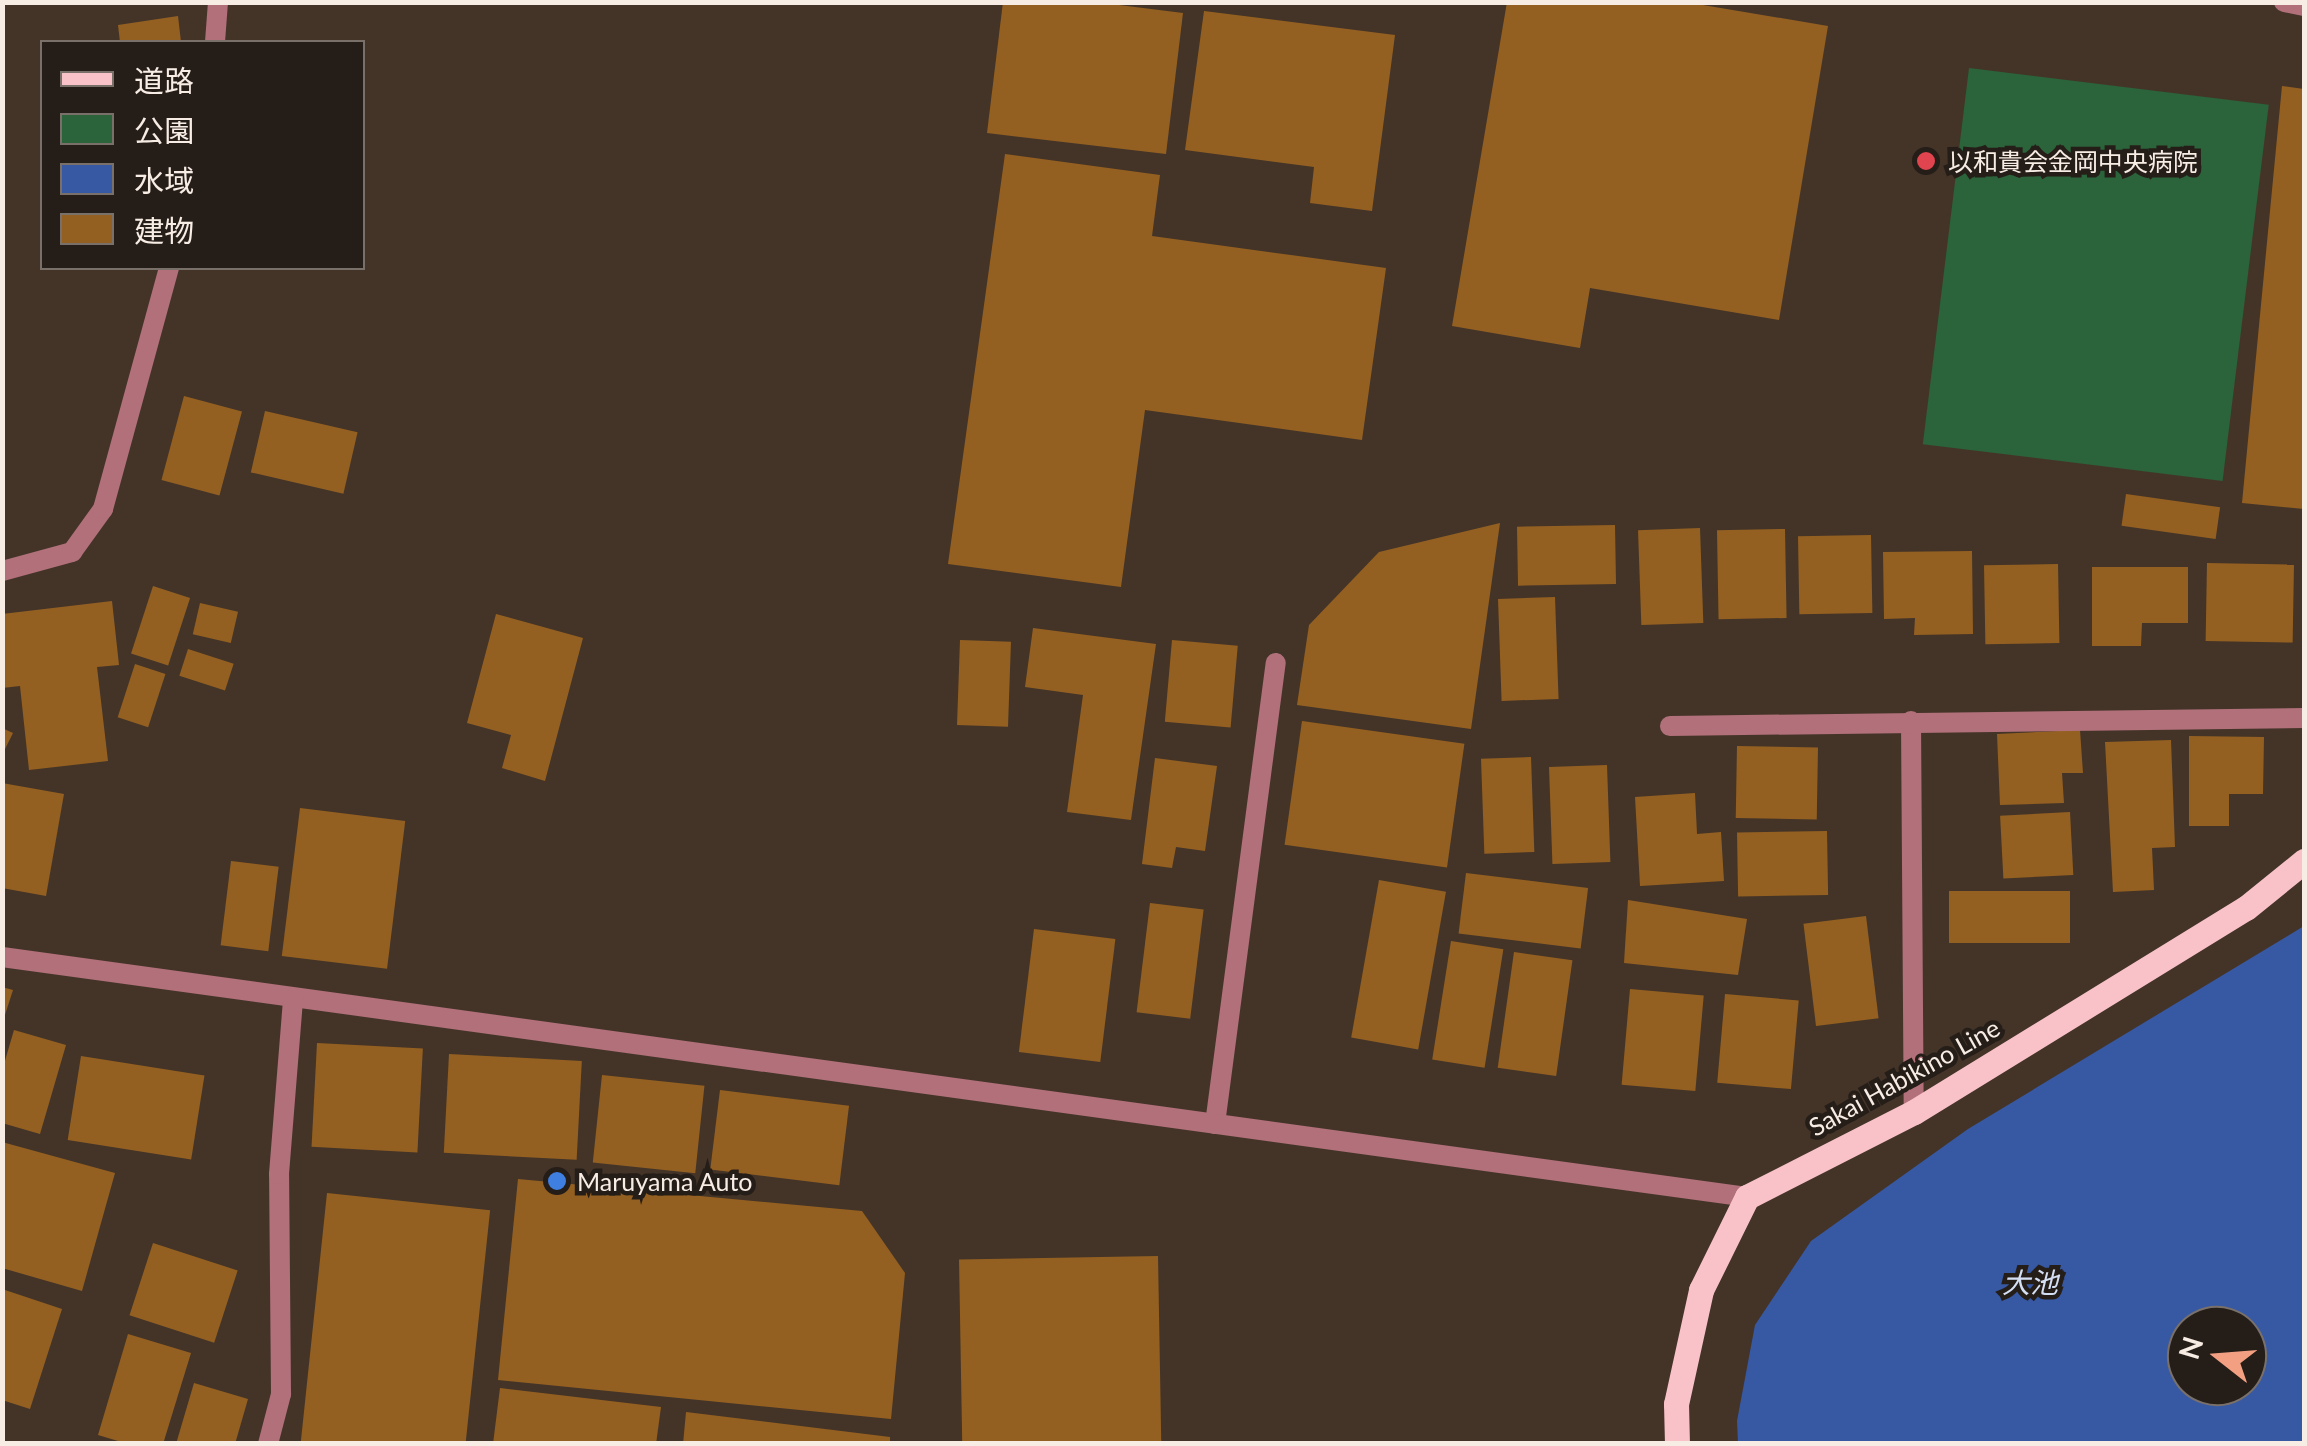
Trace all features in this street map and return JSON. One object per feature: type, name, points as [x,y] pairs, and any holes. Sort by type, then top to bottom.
[{"type":"main road","name":"Sakai Habikino Line","points":[[1748,1196],[1914,1112],[2246,908],[2304,861]]},
{"type":"main road","points":[[1677,1444],[1676,1404],[1701,1290],[1748,1196]]},
{"type":"street","points":[[216,40],[218,2]]},
{"type":"street","points":[[2284,2],[2304,6]]},
{"type":"street","points":[[2,571],[72,552],[103,509],[168,270]]},
{"type":"street","points":[[1216,1124],[1276,663]]},
{"type":"street","points":[[1670,726],[2304,718]]},
{"type":"street","points":[[1910,721],[1914,1112]]},
{"type":"street","points":[[2,957],[1748,1196]]},
{"type":"street","points":[[268,1444],[280,1394],[279,1174],[293,999]]},
{"type":"green space","points":[[1969,68],[2269,105],[2223,481],[1923,444]]},
{"type":"water","name":"大池","points":[[2304,926],[2304,1443],[1738,1443],[1737,1421],[1755,1325],[1811,1241],[1968,1129]]},
{"type":"building","points":[[1003,2],[1095,2],[1183,13],[1166,154],[987,133]]},
{"type":"building","points":[[1507,2],[1685,2],[1828,26],[1779,320],[1590,288],[1580,348],[1452,326]]},
{"type":"building","points":[[1204,11],[1395,35],[1372,211],[1310,203],[1314,167],[1185,150]]},
{"type":"building","points":[[178,16],[181,40],[120,40],[118,25]]},
{"type":"building","points":[[2282,86],[2304,89],[2304,509],[2242,503]]},
{"type":"building","points":[[1005,154],[1160,175],[1152,236],[1386,268],[1362,440],[1145,410],[1121,587],[948,564]]},
{"type":"building","points":[[184,396],[242,412],[219,496],[161,480]]},
{"type":"building","points":[[265,411],[358,432],[343,494],[251,472]]},
{"type":"building","points":[[2126,494],[2220,507],[2216,539],[2122,526]]},
{"type":"building","points":[[1500,523],[1471,729],[1297,705],[1309,625],[1379,552]]},
{"type":"building","points":[[1615,525],[1616,584],[1518,586],[1517,527]]},
{"type":"building","points":[[1700,528],[1703,623],[1641,625],[1638,530]]},
{"type":"building","points":[[1785,529],[1787,618],[1719,619],[1717,530]]},
{"type":"building","points":[[1871,535],[1872,613],[1799,614],[1798,536]]},
{"type":"building","points":[[1972,551],[1973,634],[1914,635],[1915,618],[1884,619],[1883,552]]},
{"type":"building","points":[[2207,563],[2294,565],[2293,643],[2206,641]]},
{"type":"building","points":[[2058,564],[2059,643],[1985,644],[1984,565]]},
{"type":"building","points":[[2092,567],[2188,567],[2188,623],[2142,623],[2141,646],[2092,646]]},
{"type":"building","points":[[153,586],[190,598],[168,666],[131,654]]},
{"type":"building","points":[[1555,597],[1559,699],[1502,701],[1498,599]]},
{"type":"building","points":[[112,601],[119,665],[97,667],[108,761],[29,770],[20,686],[2,688],[2,614]]},
{"type":"building","points":[[200,603],[238,612],[231,643],[193,634]]},
{"type":"building","points":[[496,614],[583,638],[545,781],[502,768],[511,735],[467,723]]},
{"type":"building","points":[[1033,628],[1156,644],[1131,820],[1067,812],[1083,695],[1025,687]]},
{"type":"building","points":[[960,640],[1011,642],[1008,727],[957,725]]},
{"type":"building","points":[[1172,640],[1238,646],[1231,727],[1165,722]]},
{"type":"building","points":[[188,649],[234,664],[225,690],[179,676]]},
{"type":"building","points":[[135,664],[165,674],[148,727],[118,717]]},
{"type":"building","points":[[1302,721],[1464,744],[1447,868],[1285,845]]},
{"type":"building","points":[[2,728],[13,733],[2,755]]},
{"type":"building","points":[[2080,730],[2083,773],[2062,773],[2064,803],[2000,805],[1997,734]]},
{"type":"building","points":[[2189,736],[2264,737],[2263,794],[2229,794],[2229,826],[2189,826]]},
{"type":"building","points":[[2171,740],[2175,847],[2152,848],[2154,890],[2113,892],[2105,742]]},
{"type":"building","points":[[1737,746],[1818,747],[1817,819],[1736,818]]},
{"type":"building","points":[[1531,757],[1534,852],[1484,854],[1481,759]]},
{"type":"building","points":[[1155,758],[1217,766],[1205,851],[1176,847],[1172,868],[1142,864]]},
{"type":"building","points":[[1607,765],[1610,862],[1552,864],[1549,767]]},
{"type":"building","points":[[2,783],[64,794],[46,896],[2,888]]},
{"type":"building","points":[[1695,793],[1697,834],[1721,832],[1724,881],[1640,886],[1635,797]]},
{"type":"building","points":[[300,808],[405,821],[387,969],[282,956]]},
{"type":"building","points":[[2070,812],[2073,875],[2003,879],[2000,816]]},
{"type":"building","points":[[1827,831],[1828,895],[1738,897],[1737,833]]},
{"type":"building","points":[[231,861],[279,867],[268,951],[221,945]]},
{"type":"building","points":[[1466,873],[1588,888],[1581,949],[1459,934]]},
{"type":"building","points":[[1379,880],[1446,892],[1418,1049],[1351,1038]]},
{"type":"building","points":[[1949,891],[2070,891],[2070,943],[1949,943]]},
{"type":"building","points":[[1628,900],[1747,919],[1738,975],[1624,963]]},
{"type":"building","points":[[1150,903],[1204,910],[1190,1019],[1137,1012]]},
{"type":"building","points":[[1866,916],[1879,1018],[1816,1026],[1803,924]]},
{"type":"building","points":[[1034,929],[1115,939],[1100,1062],[1019,1052]]},
{"type":"building","points":[[1451,941],[1503,949],[1485,1068],[1432,1060]]},
{"type":"building","points":[[1514,952],[1572,960],[1556,1076],[1498,1068]]},
{"type":"building","points":[[2,987],[13,990],[3,1021],[2,1021]]},
{"type":"building","points":[[1630,989],[1704,995],[1695,1091],[1622,1085]]},
{"type":"building","points":[[1725,994],[1799,1000],[1791,1089],[1717,1083]]},
{"type":"building","points":[[14,1030],[66,1045],[40,1134],[2,1123],[2,1071]]},
{"type":"building","points":[[317,1043],[423,1049],[417,1152],[312,1147]]},
{"type":"building","points":[[449,1054],[582,1061],[577,1160],[444,1153]]},
{"type":"building","points":[[81,1056],[204,1076],[191,1160],[68,1140]]},
{"type":"building","points":[[602,1075],[704,1086],[695,1173],[593,1163]]},
{"type":"building","points":[[720,1090],[849,1106],[839,1185],[710,1169]]},
{"type":"building","points":[[2,1142],[115,1173],[82,1291],[2,1268]]},
{"type":"building","points":[[518,1179],[862,1211],[905,1273],[891,1419],[498,1380]]},
{"type":"building","points":[[327,1193],[490,1210],[466,1444],[301,1444]]},
{"type":"building","points":[[153,1243],[238,1271],[214,1343],[130,1315]]},
{"type":"building","points":[[1158,1256],[1161,1444],[962,1444],[959,1259]]},
{"type":"building","points":[[2,1289],[62,1309],[30,1409],[2,1400]]},
{"type":"building","points":[[128,1334],[191,1353],[163,1444],[128,1444],[98,1435]]},
{"type":"building","points":[[194,1383],[248,1399],[235,1444],[176,1444]]},
{"type":"building","points":[[500,1388],[661,1407],[656,1444],[493,1444]]},
{"type":"building","points":[[686,1412],[890,1437],[890,1444],[683,1444]]},
{"type":"place","name":"以和貴会金岡中央病院","points":[[1926,161]]},
{"type":"place","name":"Maruyama Auto","points":[[557,1181]]}]
